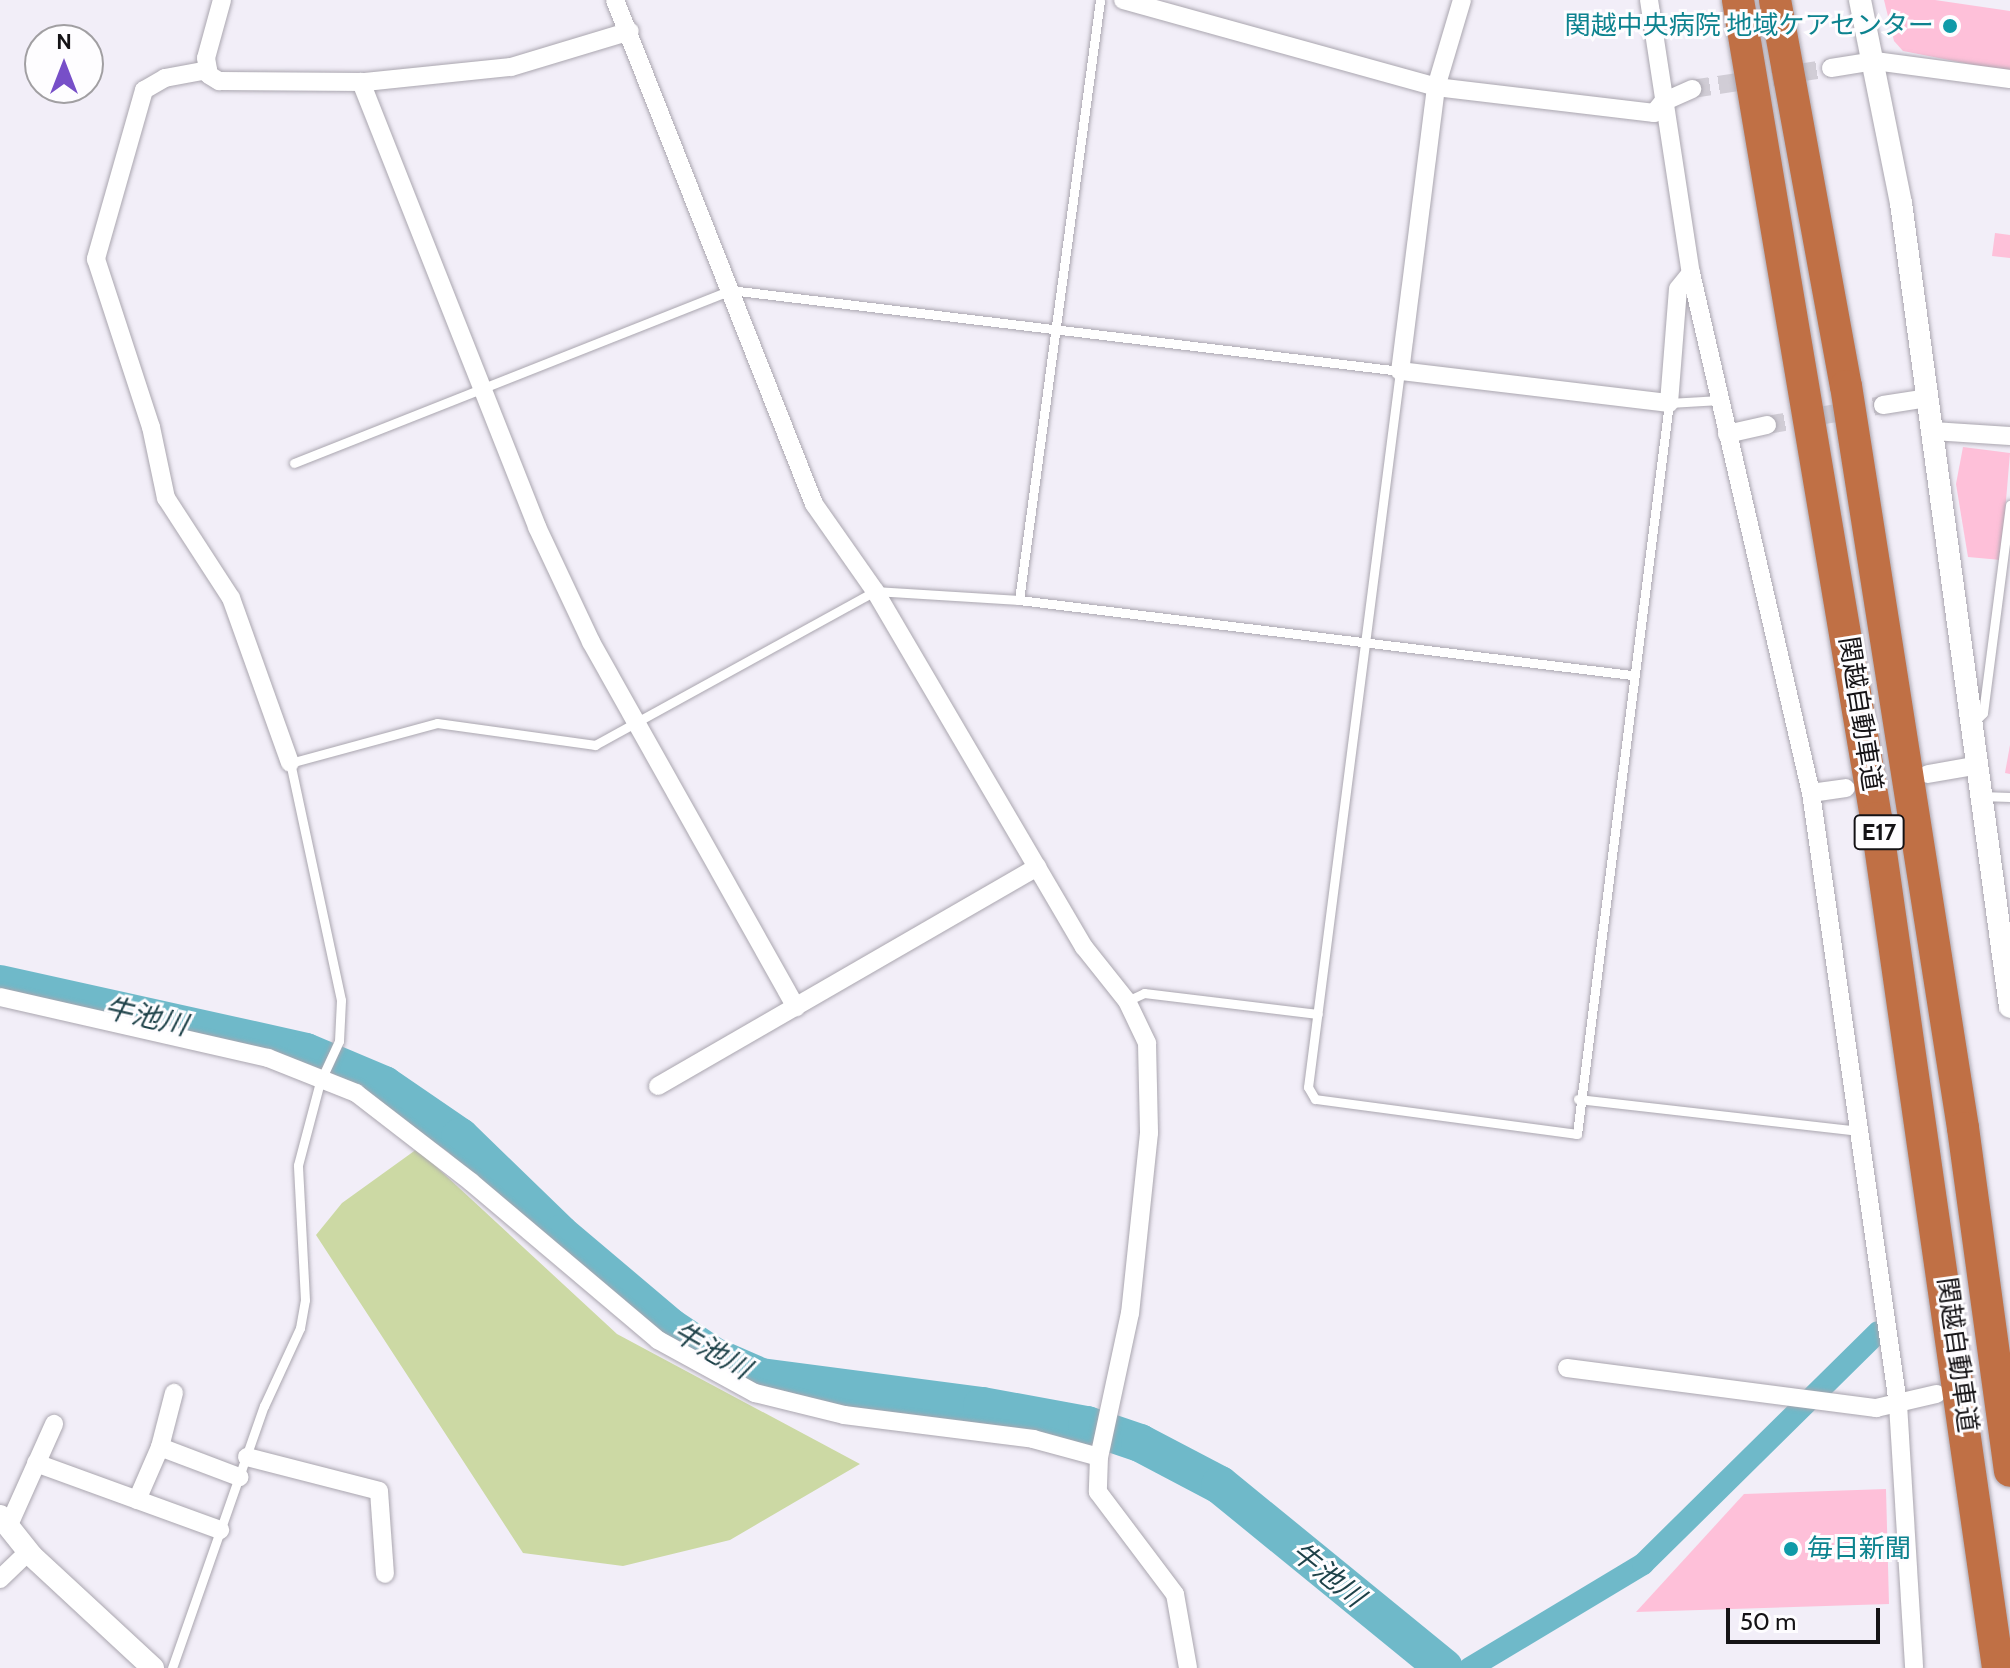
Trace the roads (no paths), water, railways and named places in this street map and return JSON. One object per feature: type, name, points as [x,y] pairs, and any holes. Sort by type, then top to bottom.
[{"type":"highway","name":"関越自動車道","points":[[1738,0],[1881,848],[1998,1668]]},
{"type":"highway","name":"関越自動車道","points":[[1775,0],[1846,386],[1963,1128],[2010,1471]]},
{"type":"street","points":[[222,0],[207,46],[208,70],[219,81],[361,82],[511,67],[630,31]]},
{"type":"street","points":[[615,0],[630,31],[814,504],[875,591],[1084,947],[1127,1001],[1147,1043],[1149,1133],[1130,1313],[1101,1452],[1098,1492],[1175,1594],[1188,1668]]},
{"type":"street","points":[[1123,0],[1436,87],[1654,113],[1663,102],[1692,89]]},
{"type":"street","points":[[1462,0],[1436,87],[1400,371],[1669,403],[1678,289],[1691,273]]},
{"type":"street","points":[[1649,0],[1691,273],[1727,434],[1794,701],[1811,793],[1898,1404],[1914,1668]]},
{"type":"street","points":[[1860,0],[1875,61],[1933,431],[1968,725],[2010,1007]]},
{"type":"street","points":[[1831,68],[1875,61],[2010,79]]},
{"type":"street","points":[[208,70],[165,78],[144,90],[96,259],[151,427],[166,498],[231,598],[290,763]]},
{"type":"street","points":[[361,82],[537,527],[637,725],[796,1007]]},
{"type":"street","points":[[1883,405],[1928,398]]},
{"type":"street","points":[[1727,434],[1767,425]]},
{"type":"street","points":[[1933,431],[2010,436]]},
{"type":"street","points":[[1928,774],[1974,766]]},
{"type":"street","points":[[1811,793],[1846,788]]},
{"type":"street","points":[[658,1086],[1037,867]]},
{"type":"street","points":[[0,997],[268,1058],[367,1102],[658,1340],[755,1393],[844,1415],[1018,1436],[1101,1452]]},
{"type":"street","points":[[1567,1368],[1876,1408],[1936,1394]]},
{"type":"street","points":[[137,1500],[160,1447],[174,1393]]},
{"type":"street","points":[[54,1424],[4,1521],[28,1552],[153,1668]]},
{"type":"street","points":[[160,1447],[239,1477]]},
{"type":"street","points":[[247,1457],[379,1491],[385,1574]]},
{"type":"street","points":[[36,1463],[220,1530]]},
{"type":"street","points":[[0,1579],[28,1552]]},
{"type":"lane","points":[[1019,600],[1059,328],[1100,0]]},
{"type":"lane","points":[[294,463],[730,290],[1400,371],[1368,644],[1308,1087],[1315,1099],[1577,1134],[1578,1099],[1669,403],[1720,400]]},
{"type":"lane","points":[[1968,725],[1983,713],[2010,505]]},
{"type":"lane","points":[[172,1668],[239,1477],[300,1328],[305,1300],[298,1165],[320,1082],[339,1041],[341,1000],[290,763],[437,723],[595,745],[637,725],[875,591],[1019,600],[1632,675]]},
{"type":"lane","points":[[1978,797],[2010,797]]},
{"type":"lane","points":[[1127,1001],[1144,993],[1318,1014]]},
{"type":"lane","points":[[1578,1099],[1857,1131]]},
{"type":"waterway","name":"牛池川","points":[[0,984],[306,1052],[384,1085],[460,1137],[560,1234],[670,1327],[715,1357],[761,1377],[982,1406],[1087,1425],[1140,1443],[1220,1485],[1444,1668]]},
{"type":"waterway","points":[[1470,1668],[1643,1564],[1878,1332]]},
{"type":"tunnel","points":[[1692,89],[1831,68]]},
{"type":"tunnel","points":[[1767,425],[1883,405]]},
{"type":"place","name":"関越中央病院 地域ケアセンター","points":[[1950,26]]},
{"type":"place","name":"毎日新聞","points":[[1791,1549]]}]
